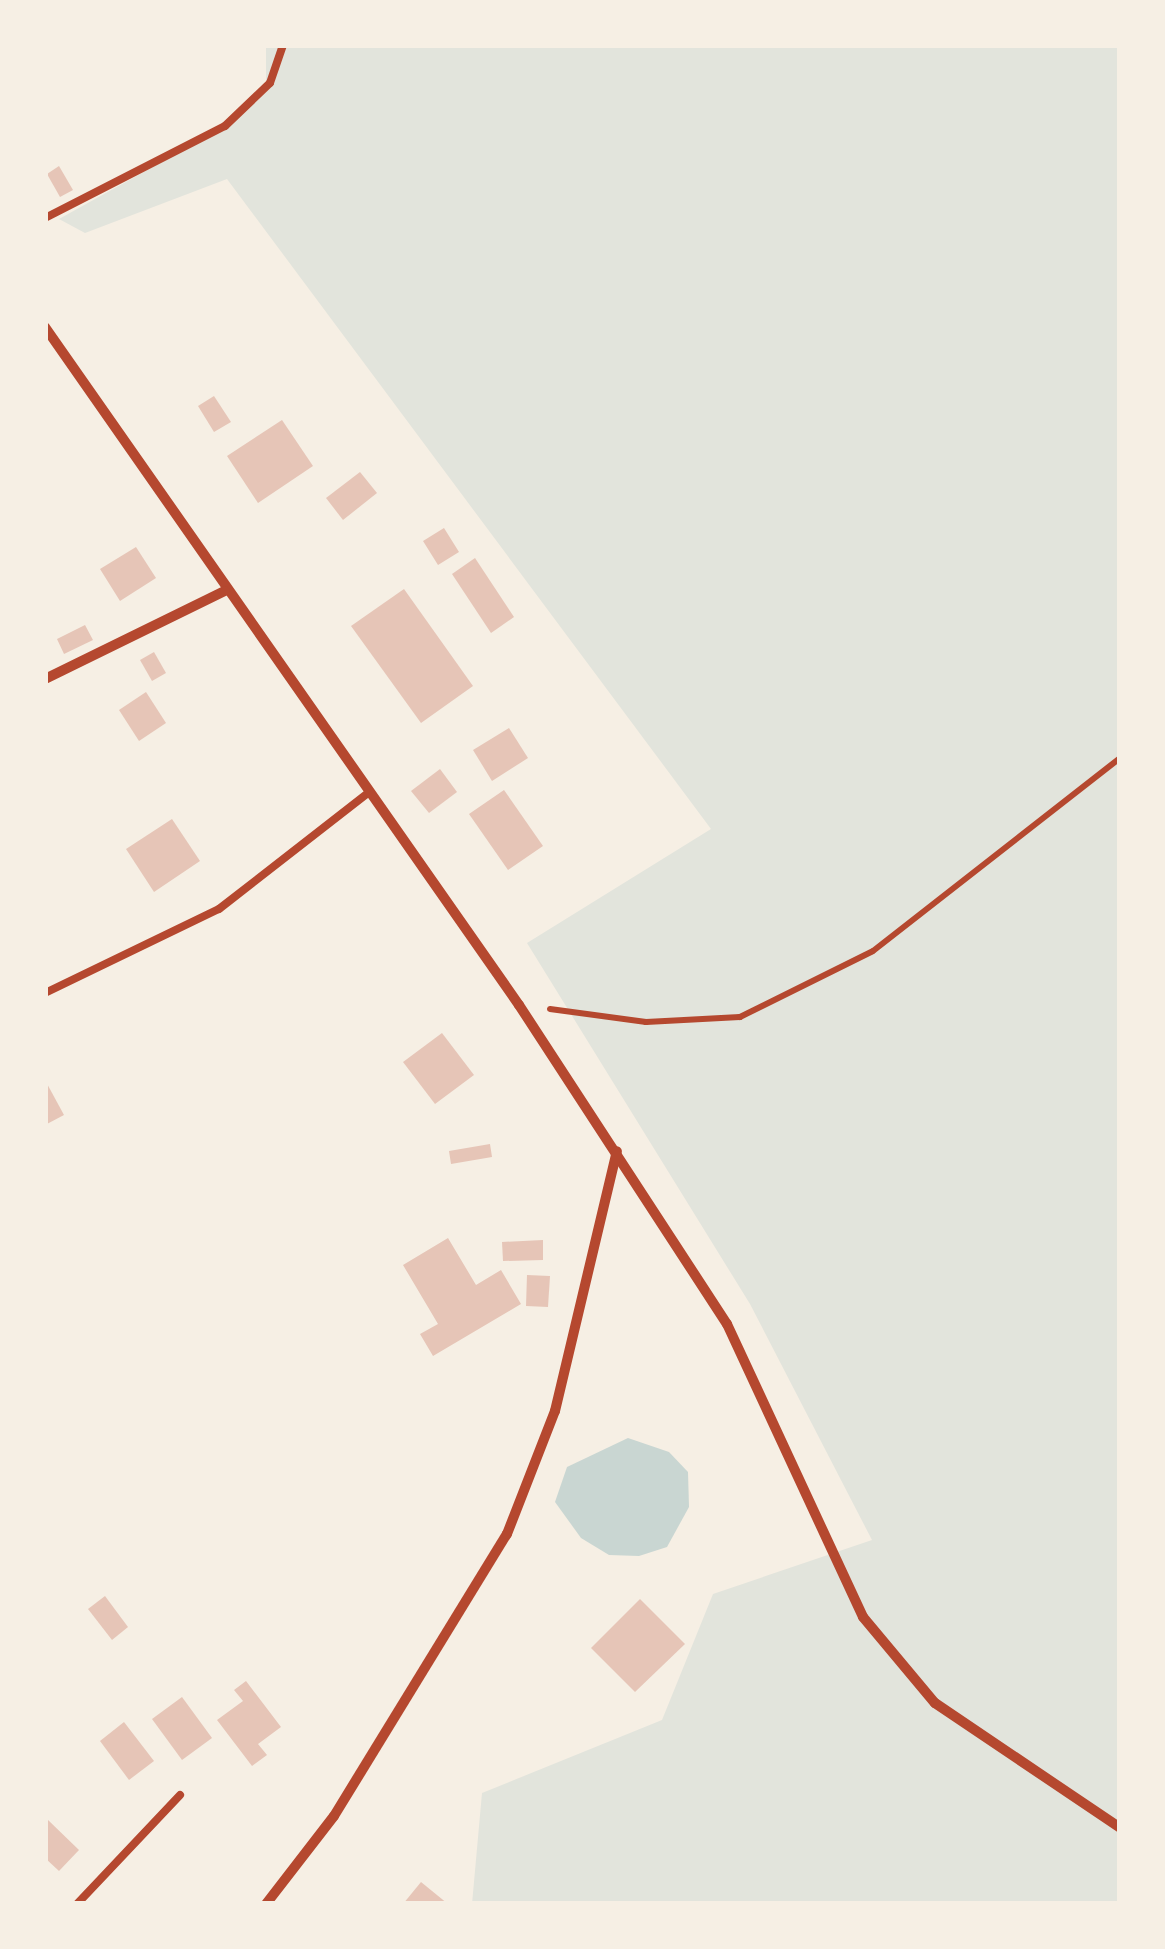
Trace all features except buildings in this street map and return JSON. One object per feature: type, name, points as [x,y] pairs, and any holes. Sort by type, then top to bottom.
[{"type":"street","points":[[45,328],[225,592],[519,1005],[727,1324],[863,1617],[935,1703],[1120,1828]]},
{"type":"street","points":[[45,679],[225,592]]},
{"type":"street","points":[[266,1904],[334,1816],[507,1534],[555,1410],[617,1152]]},
{"type":"lane","points":[[45,218],[225,126],[270,82],[283,45]]},
{"type":"lane","points":[[45,992],[220,909],[368,793]]},
{"type":"lane","points":[[77,1904],[180,1795]]},
{"type":"path","points":[[519,1005],[646,1022],[740,1017],[873,951],[1120,758]]},
{"type":"shaded area","points":[[266,45],[1120,45],[1120,1904],[472,1904],[482,1793],[662,1720],[713,1594],[872,1540],[750,1304],[527,943],[711,829],[227,179],[85,233],[59,219],[225,127],[266,91]]},
{"type":"shaded area","points":[[628,1438],[669,1452],[688,1472],[689,1507],[667,1547],[639,1556],[609,1555],[581,1538],[555,1502],[567,1467]]}]
